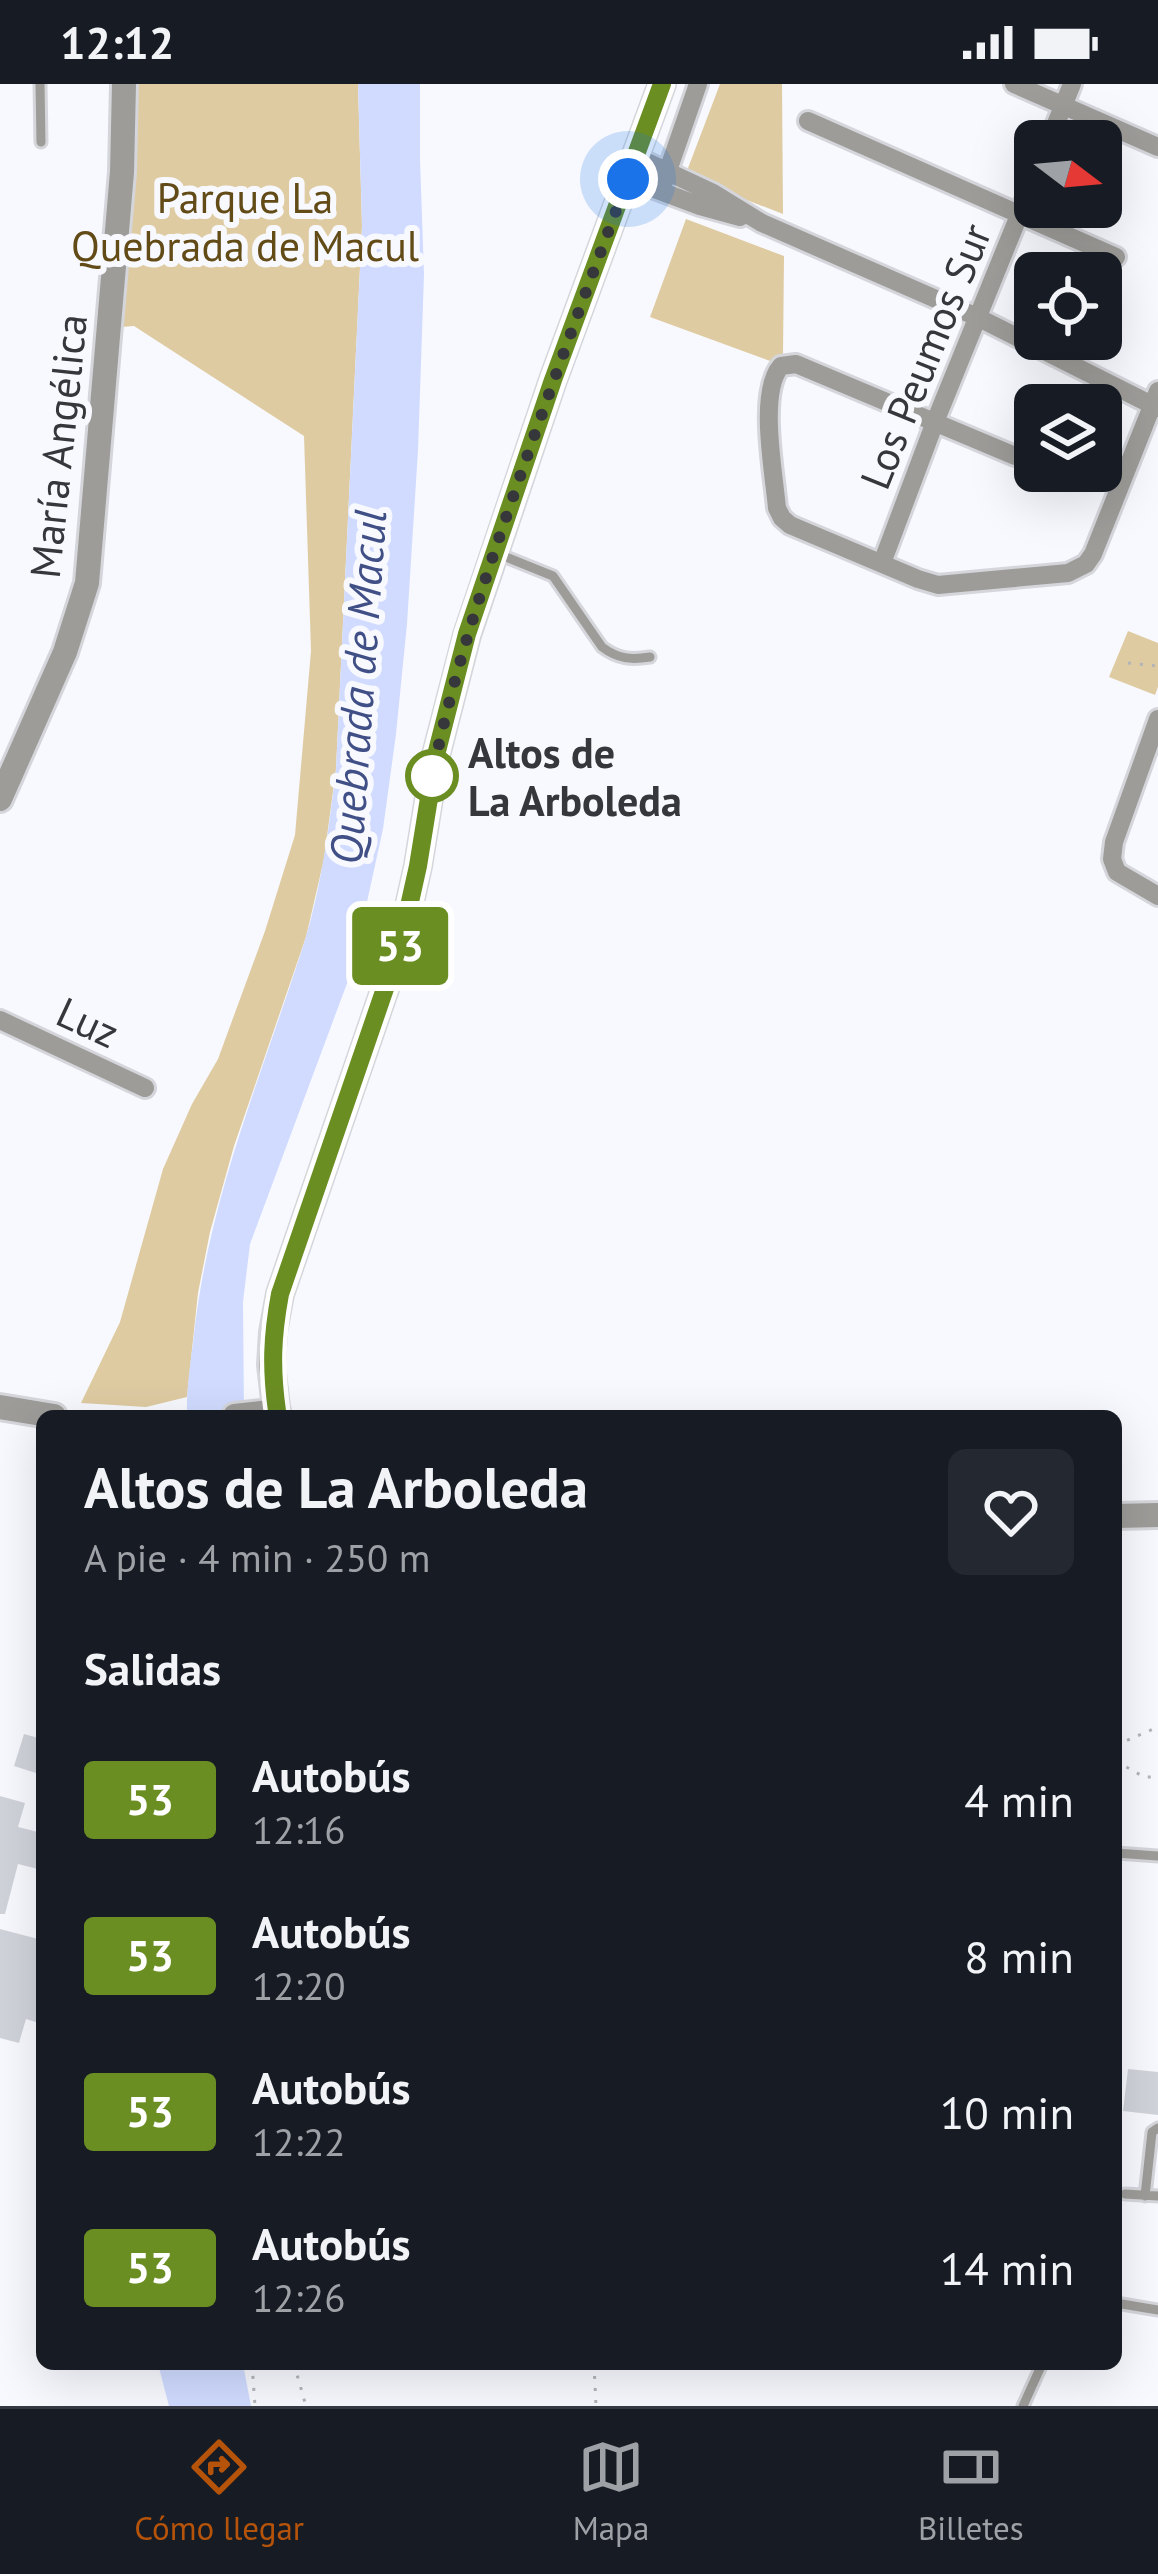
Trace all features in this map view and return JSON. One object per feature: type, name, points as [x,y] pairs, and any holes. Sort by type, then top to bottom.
[{"type":"street","name":"María Angélica","points":[[0,799],[73,632],[87,583],[122,172],[124,84]]},
{"type":"street","points":[[277,1410],[271,1365],[280,1294],[401,942],[445,716],[467,634],[553,380],[662,84]]},
{"type":"street","points":[[665,181],[698,84]]},
{"type":"street","points":[[1014,84],[1158,147]]},
{"type":"street","points":[[1057,120],[1072,84]]},
{"type":"street","points":[[808,121],[1014,214]]},
{"type":"street","points":[[632,168],[713,193],[762,223],[1156,401],[1093,554],[1086,564],[1068,573],[938,585],[790,525],[777,508],[768,400],[772,379],[781,366],[796,364],[1014,456]]},
{"type":"street","name":"Los Peumos Sur","points":[[882,563],[1014,228]]},
{"type":"street","points":[[1047,228],[1104,252]]},
{"type":"street","points":[[1158,719],[1112,859],[1117,872],[1158,896]]},
{"type":"street","name":"Luz","points":[[0,1020],[146,1088]]},
{"type":"street","points":[[0,1407],[36,1413]]},
{"type":"street","points":[[1122,1516],[1158,1515]]},
{"type":"lane","points":[[40,84],[41,142]]},
{"type":"lane","points":[[494,552],[553,576],[611,654],[631,660],[650,657]]},
{"type":"lane","points":[[1122,1853],[1158,1856]]},
{"type":"lane","points":[[1145,2195],[1149,2142],[1158,2128]]},
{"type":"lane","points":[[1125,2194],[1158,2197]]},
{"type":"lane","points":[[1122,2304],[1158,2310]]},
{"type":"lane","points":[[1023,2406],[1039,2370]]},
{"type":"path","points":[[1128,663],[1158,666]]},
{"type":"path","points":[[1122,1742],[1158,1727]]},
{"type":"path","points":[[1122,1764],[1144,1777],[1158,1777]]},
{"type":"path","points":[[252,2370],[255,2406]]},
{"type":"path","points":[[296,2370],[306,2406]]},
{"type":"path","points":[[594,2370],[596,2406]]},
{"type":"green space","name":"Parque La Quebrada de Macul","points":[[130,84],[358,84],[362,226],[336,769],[324,859],[306,937],[234,1146],[210,1232],[187,1397],[146,1407],[81,1403],[120,1322],[163,1169],[218,1059],[295,835],[311,651],[304,436],[134,326],[121,327]]},
{"type":"green space","points":[[720,84],[782,84],[783,214],[685,176]]},
{"type":"green space","points":[[686,219],[784,256],[783,354],[770,361],[650,317]]},
{"type":"green space","points":[[1128,631],[1158,643],[1155,695],[1109,677]]},
{"type":"water","name":"Quebrada de Macul","points":[[358,84],[420,84],[424,274],[418,450],[407,624],[383,829],[352,970],[250,1244],[243,1302],[244,1410],[187,1410],[194,1334],[212,1232],[311,919],[324,855],[336,769],[362,226]]},
{"type":"water","points":[[160,2370],[244,2370],[251,2406],[169,2406]]},
{"type":"building","points":[[24,1734],[36,1737],[36,1773],[14,1766]]},
{"type":"building","points":[[0,1796],[25,1803],[18,1827],[36,1832],[36,1868],[18,1864],[5,1914],[0,1914]]},
{"type":"building","points":[[0,1929],[36,1938],[36,2022],[26,2019],[19,2043],[0,2038]]},
{"type":"building","points":[[1128,2069],[1158,2072],[1158,2115],[1123,2111]]},
{"type":"bus line","name":"53","points":[[277,1410],[271,1365],[280,1294],[401,942],[436,755],[467,634],[553,380],[662,84]]},
{"type":"place","name":"Altos de La Arboleda","points":[[432,776]]},
{"type":"route","points":[[432,776],[429,792],[455,676],[480,593],[628,179]]}]
